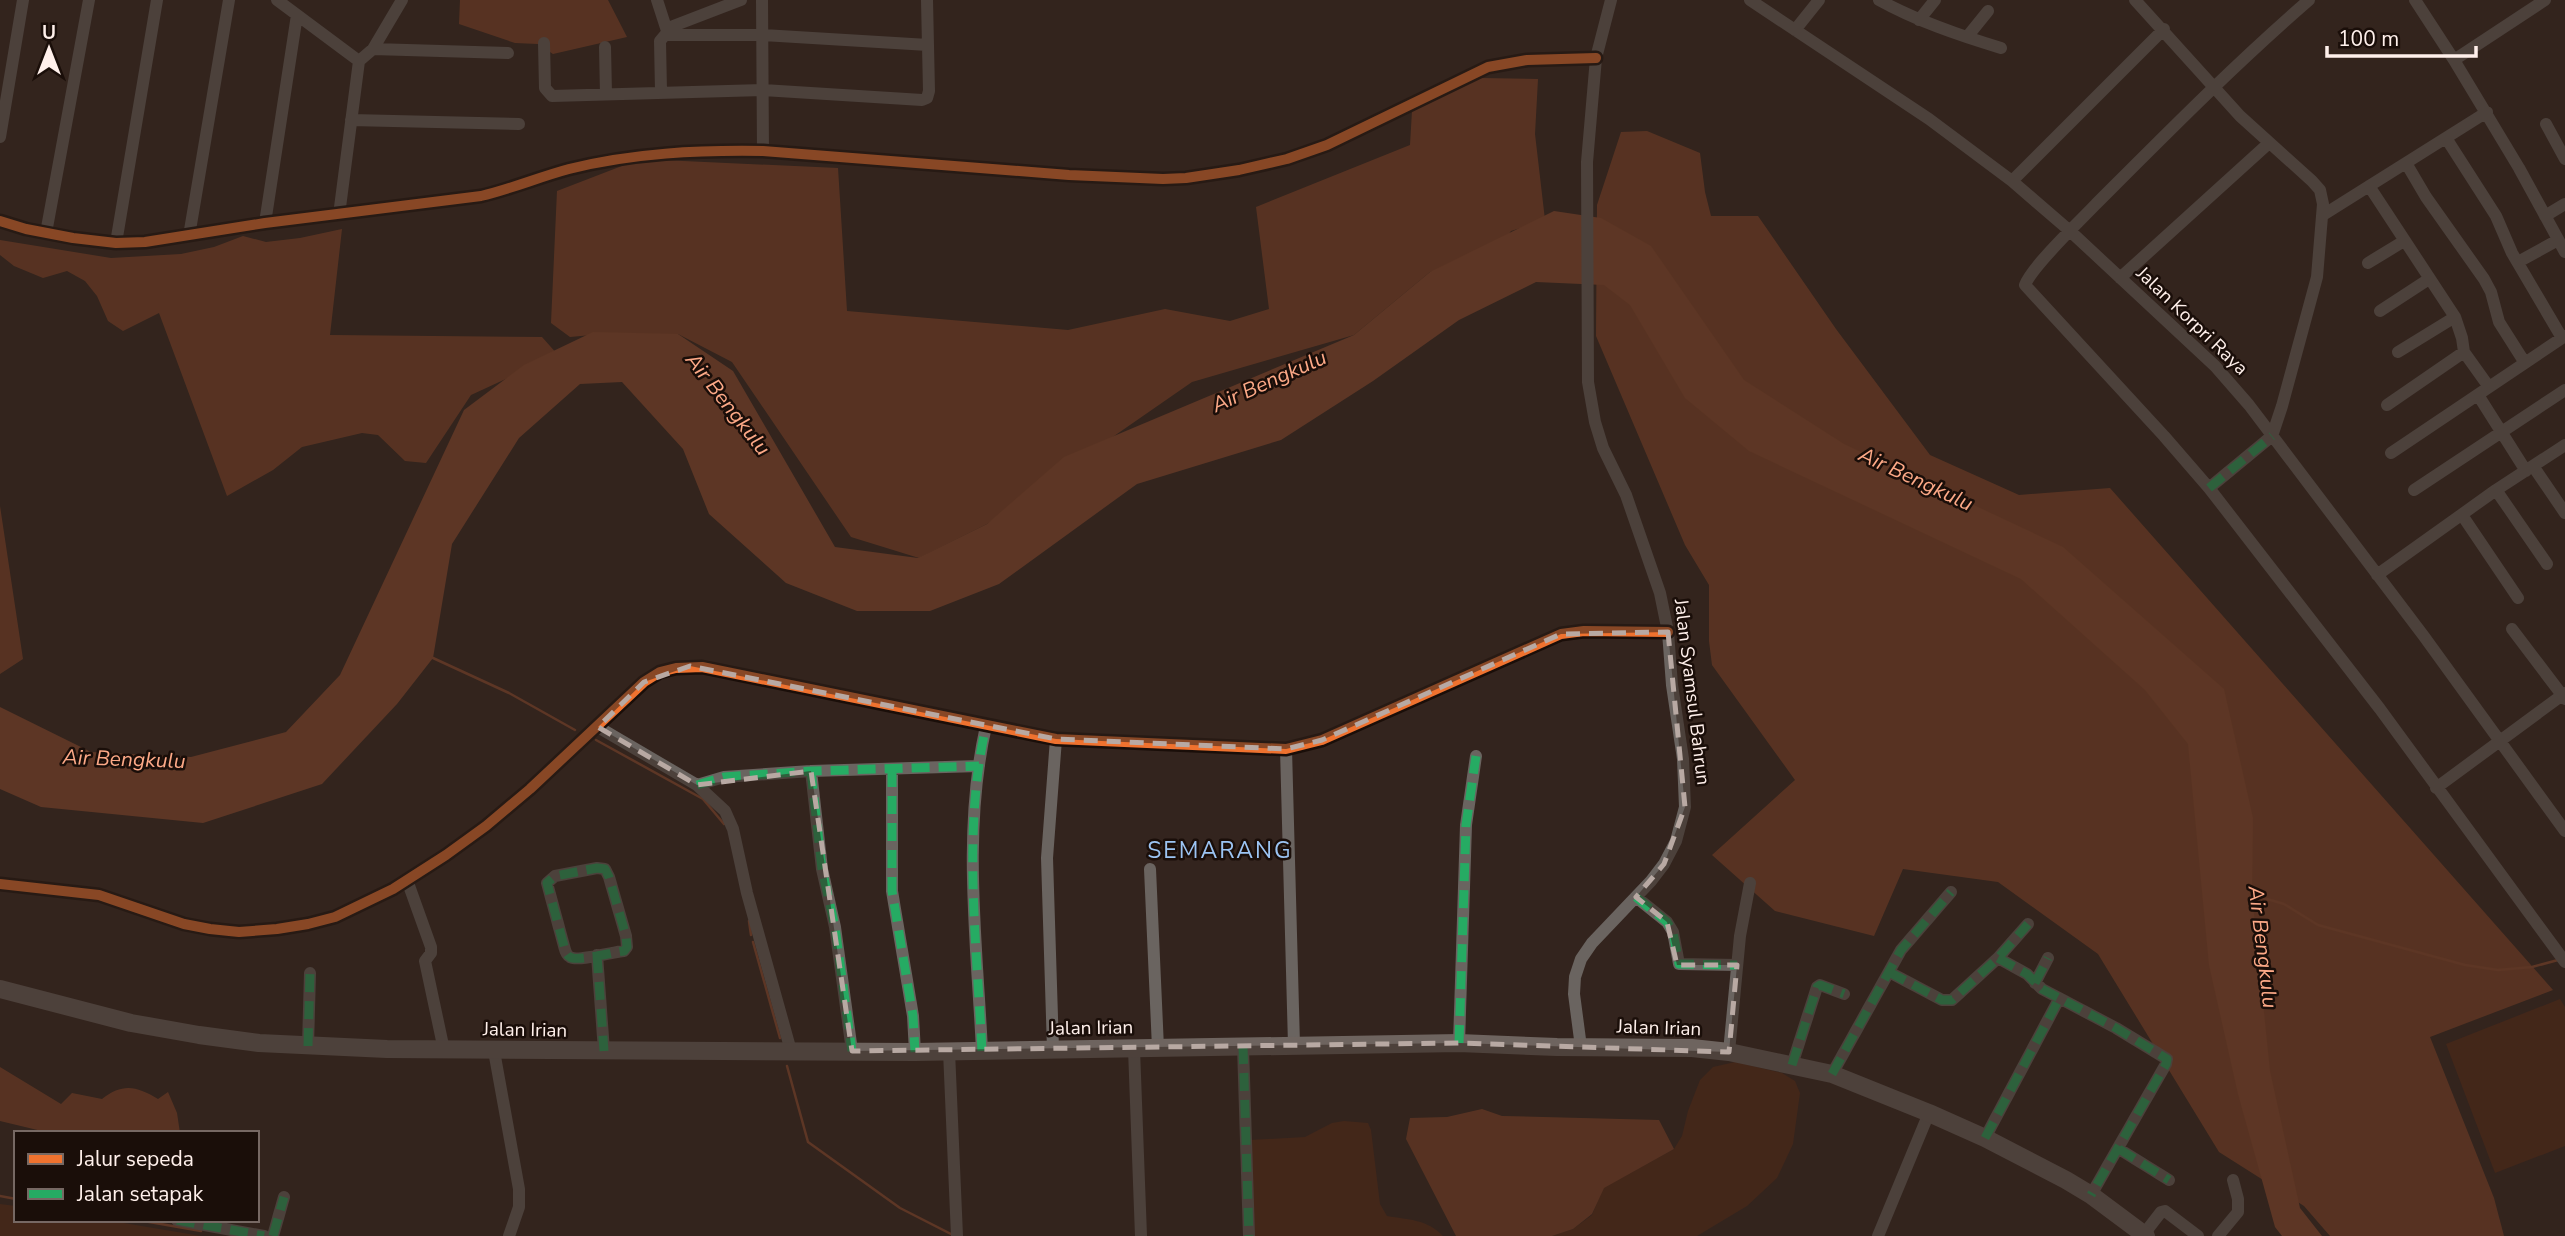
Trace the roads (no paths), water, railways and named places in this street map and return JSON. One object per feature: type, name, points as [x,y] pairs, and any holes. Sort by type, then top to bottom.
[{"type":"main road","name":"Jalan Irian","points":[[0,989],[131,1023],[259,1043],[308,1046],[494,1051],[915,1052],[1459,1043],[1692,1048],[1730,1052],[1832,1074],[1986,1138],[2091,1195],[2145,1235]]},
{"type":"street","points":[[0,137],[23,0]]},
{"type":"street","points":[[46,233],[89,0]]},
{"type":"street","points":[[117,243],[120,210],[157,0]]},
{"type":"street","points":[[189,236],[229,0]]},
{"type":"street","points":[[277,0],[359,61]]},
{"type":"street","points":[[338,215],[359,61],[373,49],[402,0]]},
{"type":"street","points":[[657,0],[668,31]]},
{"type":"street","points":[[661,91],[660,41],[663,36],[668,31],[741,0]]},
{"type":"street","points":[[762,0],[763,151]]},
{"type":"street","points":[[544,43],[544,84],[547,93],[555,96],[763,90],[926,100],[929,91],[928,0]]},
{"type":"street","points":[[0,221],[46,233],[117,243],[189,236],[265,223],[481,196],[611,160],[666,153],[763,151],[1069,175],[1186,178],[1275,162],[1327,145],[1488,67],[1527,60],[1596,58],[1611,0]]},
{"type":"street","name":"Jalan Korpri Raya","points":[[1750,0],[1929,119],[2012,181],[2070,231],[2215,366],[2272,436],[2377,575],[2565,831]]},
{"type":"street","points":[[1795,30],[1819,0]]},
{"type":"street","points":[[1878,0],[1919,20],[2001,48]]},
{"type":"street","points":[[1919,20],[1935,0]]},
{"type":"street","points":[[2135,0],[2164,29],[2213,87],[2319,188],[2323,204],[2317,277],[2272,436],[2209,488]]},
{"type":"street","points":[[2309,0],[2213,87],[2070,231],[2026,281],[2026,287],[2209,488],[2380,709],[2563,958]]},
{"type":"street","points":[[2415,0],[2487,112],[2565,252]]},
{"type":"street","points":[[2454,60],[2544,0]]},
{"type":"street","points":[[1967,37],[1988,11]]},
{"type":"street","points":[[265,223],[297,15]]},
{"type":"street","points":[[2012,181],[2164,29]]},
{"type":"street","points":[[668,31],[928,44]]},
{"type":"street","points":[[605,47],[606,94]]},
{"type":"street","points":[[373,49],[508,53]]},
{"type":"street","name":"Jalan Syamsul Bahrun","points":[[1581,1047],[1574,994],[1577,968],[1592,943],[1664,864],[1676,841],[1685,807],[1685,783],[1668,632],[1660,593],[1626,495],[1595,422],[1588,382],[1586,206],[1596,58]]},
{"type":"street","points":[[2323,215],[2487,112]]},
{"type":"street","points":[[351,120],[519,124]]},
{"type":"street","points":[[2546,124],[2565,159]]},
{"type":"street","points":[[2391,453],[2563,337],[2518,262],[2496,216],[2446,138]]},
{"type":"street","points":[[2120,278],[2269,143]]},
{"type":"street","points":[[2406,163],[2433,207],[2484,279],[2491,292],[2499,322],[2525,363]]},
{"type":"street","points":[[2369,186],[2455,317],[2464,352],[2502,432],[2565,513]]},
{"type":"street","points":[[2545,216],[2565,204]]},
{"type":"street","points":[[2518,262],[2558,240]]},
{"type":"street","points":[[2368,263],[2404,241]]},
{"type":"street","points":[[2381,311],[2429,279]]},
{"type":"street","points":[[2398,352],[2455,317]]},
{"type":"street","points":[[2387,405],[2464,352]]},
{"type":"street","points":[[2414,490],[2565,390]]},
{"type":"street","points":[[2377,575],[2496,490],[2565,445]]},
{"type":"street","points":[[2496,490],[2547,564]]},
{"type":"street","points":[[2462,515],[2518,598]]},
{"type":"street","points":[[2436,788],[2564,696],[2512,629]]},
{"type":"street","points":[[0,884],[99,895],[184,924],[239,932],[307,924],[335,917],[363,905],[407,880],[486,826],[598,727],[644,682],[660,672],[690,666],[872,700],[1056,739],[1286,749],[1322,740],[1561,634],[1584,631],[1668,632]]},
{"type":"street","points":[[982,1051],[972,860],[979,766],[986,726]]},
{"type":"street","points":[[598,727],[697,785],[725,811],[733,829],[750,904],[791,1051]]},
{"type":"street","points":[[1053,1049],[1047,858],[1056,739]]},
{"type":"street","points":[[1286,749],[1294,1045]]},
{"type":"street","points":[[1459,1043],[1466,825],[1476,756]]},
{"type":"street","points":[[697,785],[724,777],[811,771],[979,766]]},
{"type":"street","points":[[892,769],[892,891],[913,1016],[915,1052]]},
{"type":"street","points":[[811,771],[821,869],[835,928],[852,1051]]},
{"type":"street","points":[[597,867],[607,872],[627,947],[624,951],[597,955],[575,958],[566,954],[547,885],[551,878],[597,867]]},
{"type":"street","points":[[1150,869],[1158,1048]]},
{"type":"street","points":[[407,880],[431,947],[425,961],[444,1050]]},
{"type":"street","points":[[1730,1052],[1744,905],[1750,883]]},
{"type":"street","points":[[1832,1074],[1901,950],[1951,892]]},
{"type":"street","points":[[1636,897],[1667,922],[1673,932],[1679,964],[1737,965]]},
{"type":"street","points":[[1889,972],[1942,1000],[1956,998],[1998,958],[2028,924]]},
{"type":"street","points":[[597,955],[604,1051]]},
{"type":"street","points":[[1998,958],[2027,974],[2035,983],[2059,999],[2116,1028],[2166,1059],[2166,1065],[2091,1195]]},
{"type":"street","points":[[2035,983],[2049,958]]},
{"type":"street","points":[[308,1046],[310,973]]},
{"type":"street","points":[[1792,1065],[1816,987],[1820,985],[1844,994]]},
{"type":"street","points":[[1986,1138],[2059,999]]},
{"type":"street","points":[[1243,1046],[1250,1236]]},
{"type":"street","points":[[1134,1049],[1141,1236]]},
{"type":"street","points":[[494,1051],[519,1189],[519,1207],[509,1236]]},
{"type":"street","points":[[949,1051],[957,1236]]},
{"type":"street","points":[[1878,1236],[1929,1113]]},
{"type":"street","points":[[2119,1149],[2169,1180]]},
{"type":"street","points":[[2218,1236],[2238,1212],[2233,1180]]},
{"type":"street","points":[[273,1236],[284,1197]]},
{"type":"street","points":[[2145,1235],[2165,1210],[2198,1236]]},
{"type":"street","points":[[188,1222],[264,1236]]},
{"type":"water","name":"Air Bengkulu","points":[[1554,211],[1601,218],[1651,246],[1744,380],[1844,444],[2063,547],[2224,689],[2253,818],[2252,895],[2270,1071],[2300,1208],[2322,1236],[2282,1236],[2275,1227],[2238,1094],[2209,965],[2188,744],[2145,690],[2021,579],[1749,451],[1685,398],[1630,305],[1604,285],[1536,282],[1459,320],[1373,381],[1281,440],[1137,484],[999,584],[930,611],[857,611],[786,583],[709,514],[683,449],[622,382],[580,384],[519,438],[452,544],[433,658],[397,704],[322,784],[203,823],[41,807],[0,789],[0,707],[91,752],[191,757],[286,732],[340,675],[464,410],[524,365],[593,332],[678,334],[733,371],[835,547],[918,558],[987,524],[1064,457],[1354,335],[1430,272]]},
{"type":"waterway","points":[[433,658],[509,693],[575,730]]},
{"type":"waterway","points":[[596,740],[703,799],[724,824]]},
{"type":"waterway","name":"Air Bengkulu","points":[[2250,894],[2284,904],[2318,925],[2465,965],[2498,970],[2532,967],[2558,960]]},
{"type":"waterway","points":[[749,921],[751,935]]},
{"type":"waterway","points":[[753,942],[780,1038]]},
{"type":"waterway","points":[[787,1066],[808,1142],[900,1208],[953,1235]]},
{"type":"waterway","points":[[0,1196],[14,1199]]},
{"type":"waterway","points":[[149,1222],[201,1231]]},
{"type":"district","name":"SEMARANG","points":[[1220,850]]}]
